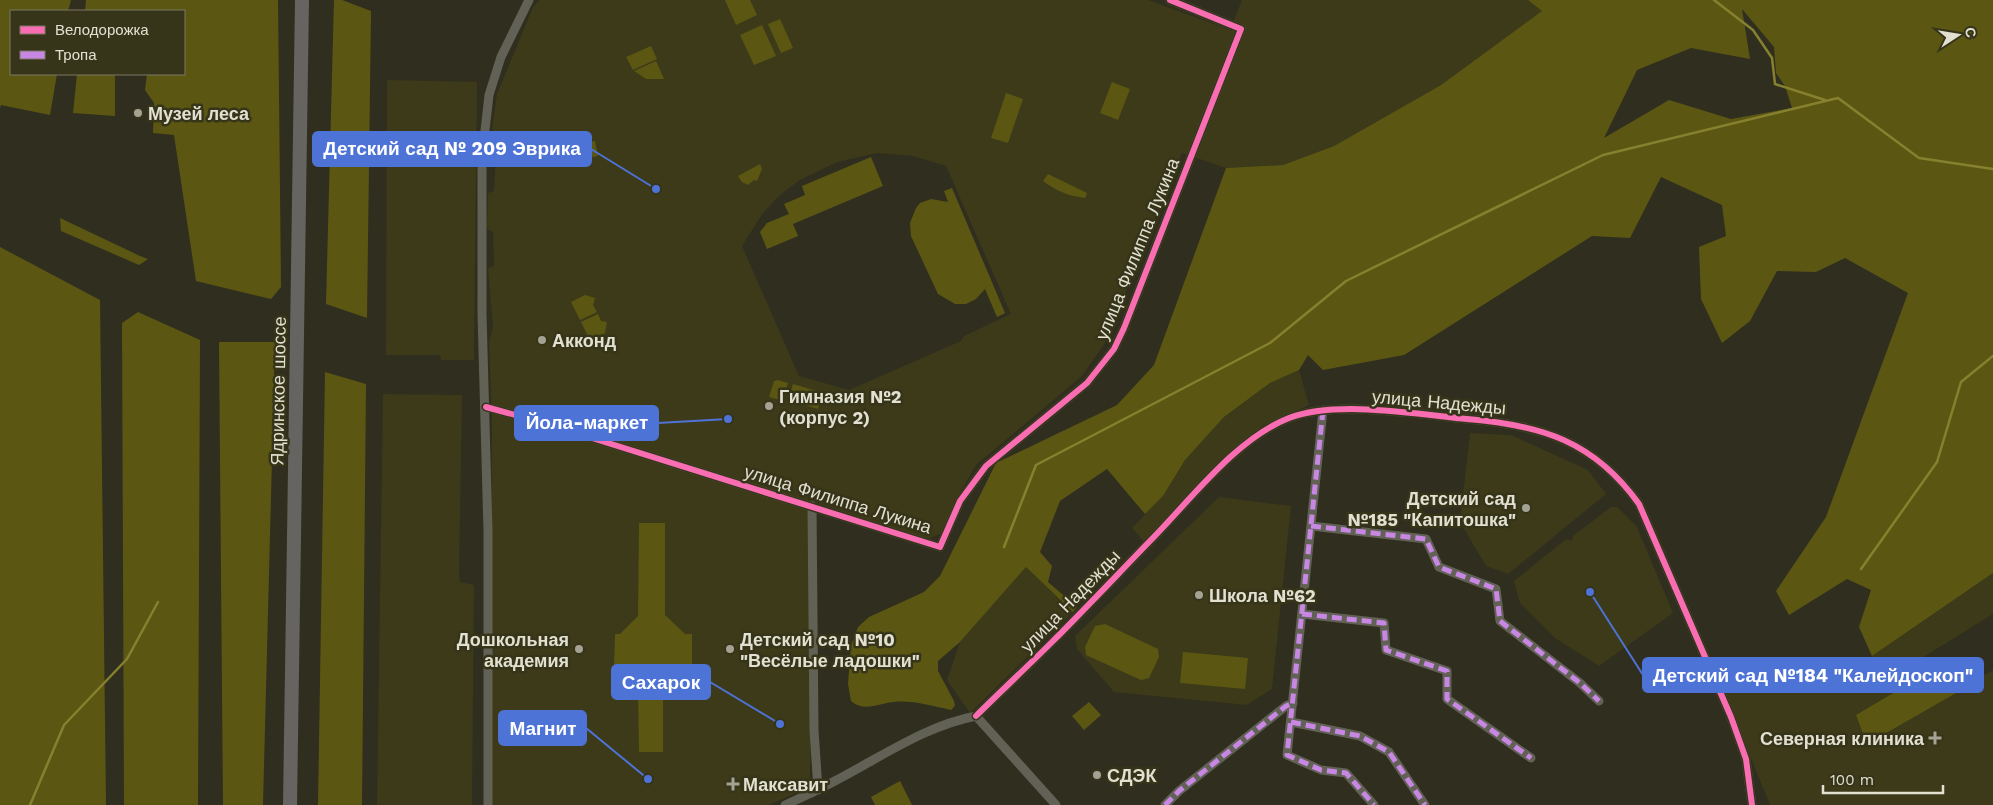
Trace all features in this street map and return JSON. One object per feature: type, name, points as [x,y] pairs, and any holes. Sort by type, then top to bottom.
[{"type":"main road","name":"Ядринское шоссе","points":[[291,805],[302,0]]},
{"type":"street","points":[[488,805],[486,407],[482,157],[489,95],[501,57],[529,0]]},
{"type":"street","name":"улица Филиппа Лукина","points":[[486,407],[541,422],[940,547],[960,501],[986,466],[1088,383],[1106,361],[1124,328],[1241,29],[1170,0]]},
{"type":"street","points":[[1323,410],[1288,755],[1321,770],[1346,773],[1374,805]]},
{"type":"street","name":"улица Надежды","points":[[976,716],[1054,640],[1236,454],[1272,426],[1288,418],[1323,410],[1386,412],[1497,421],[1535,428],[1560,437],[1584,450],[1606,466],[1626,487],[1638,504],[1674,583],[1746,759],[1752,805]]},
{"type":"street","points":[[812,506],[814,730],[818,790]]},
{"type":"street","points":[[1311,526],[1426,539],[1439,567],[1496,589],[1500,621],[1599,701]]},
{"type":"street","points":[[1302,614],[1384,623],[1386,650],[1447,671],[1447,699],[1531,758]]},
{"type":"street","points":[[1165,805],[1179,791],[1286,706],[1293,703]]},
{"type":"street","points":[[785,805],[818,790],[926,731],[958,719],[976,716],[1056,805]]},
{"type":"street","points":[[1291,722],[1360,736],[1389,752],[1425,805]]},
{"type":"shaded area","points":[[0,0],[71,0],[68,10],[10,10],[10,75],[57,75],[50,115],[1,105],[0,108]]},
{"type":"shaded area","points":[[86,0],[278,0],[281,287],[271,299],[196,281],[174,135],[153,133],[154,103],[145,90],[147,75],[185,75],[185,10],[85,10]]},
{"type":"shaded area","points":[[334,0],[342,0],[371,11],[367,318],[326,304]]},
{"type":"shaded area","name":"Гимназия №2 (корпус 2)","points":[[540,0],[1148,0],[1230,30],[1242,0],[1528,0],[1543,11],[1441,85],[1334,146],[1283,165],[1226,168],[1182,153],[1105,343],[1082,376],[976,465],[958,496],[942,533],[926,540],[814,502],[810,785],[807,788],[769,805],[492,805],[492,421],[489,342],[493,327],[488,268],[494,266],[493,232],[487,229],[488,193],[494,191],[497,134],[492,130],[497,94],[533,7]],"holes":[[[877,153],[913,156],[946,166],[1011,314],[964,336],[961,341],[849,390],[799,376],[742,246],[763,213],[781,194],[800,180],[837,162]]]},
{"type":"shaded area","points":[[725,0],[750,0],[757,15],[736,25]]},
{"type":"shaded area","points":[[1528,0],[1993,0],[1993,573],[1872,656],[1859,627],[1871,590],[1847,579],[1789,615],[1776,591],[1826,517],[1908,293],[1845,258],[1816,272],[1777,271],[1750,321],[1722,343],[1701,299],[1699,247],[1726,236],[1722,205],[1661,177],[1630,238],[1592,236],[1404,355],[1323,370],[1308,355],[1299,370],[1270,383],[1224,417],[1185,460],[1163,496],[1145,514],[1107,469],[1060,501],[1040,552],[1052,566],[1048,582],[1077,607],[1073,612],[1026,567],[960,642],[938,661],[938,671],[954,701],[955,706],[951,710],[908,702],[893,702],[866,707],[851,701],[848,684],[851,645],[858,627],[869,617],[924,592],[940,576],[996,463],[1117,405],[1154,365],[1226,168],[1283,165],[1334,146],[1441,85],[1542,11]],"holes":[[[1742,9],[1774,47],[1776,73],[1785,86],[1792,108],[1731,119],[1669,100],[1604,138],[1637,70],[1691,48],[1750,59]]]},
{"type":"shaded area","points":[[780,19],[793,48],[781,53],[768,24]]},
{"type":"shaded area","points":[[762,25],[776,56],[754,65],[740,35]]},
{"type":"shaded area","points":[[651,46],[657,59],[633,70],[626,57]]},
{"type":"shaded area","points":[[656,61],[664,79],[646,79],[634,71]]},
{"type":"shaded area","points":[[77,75],[115,75],[115,116],[73,113]]},
{"type":"shaded area","points":[[387,80],[477,82],[474,360],[441,360],[440,355],[386,355]]},
{"type":"shaded area","points":[[1112,82],[1130,89],[1118,120],[1100,113]]},
{"type":"shaded area","points":[[1006,93],[1023,99],[1008,143],[991,138]]},
{"type":"shaded area","points":[[595,141],[598,156],[570,161],[567,146]]},
{"type":"shaded area","points":[[871,157],[883,186],[793,224],[798,236],[767,249],[760,232],[767,223],[789,214],[784,204],[805,195],[802,186]]},
{"type":"shaded area","points":[[760,164],[762,169],[757,181],[754,180],[748,185],[742,182],[738,176]]},
{"type":"shaded area","points":[[1048,174],[1087,193],[1085,198],[1074,196],[1048,185],[1043,181]]},
{"type":"shaded area","points":[[952,188],[1005,313],[997,317],[985,289],[976,299],[966,304],[955,304],[938,294],[911,236],[910,223],[920,203],[931,199],[948,202],[944,191]]},
{"type":"shaded area","points":[[60,218],[148,259],[139,265],[61,231]]},
{"type":"shaded area","points":[[0,247],[100,300],[106,805],[0,805]]},
{"type":"shaded area","points":[[585,295],[595,298],[593,305],[597,312],[580,320],[571,302]]},
{"type":"shaded area","points":[[138,312],[200,340],[198,805],[124,805],[122,323]]},
{"type":"shaded area","points":[[598,314],[601,321],[607,322],[605,333],[590,340],[581,322]]},
{"type":"shaded area","points":[[219,342],[275,342],[263,805],[223,805]]},
{"type":"shaded area","points":[[1299,370],[1309,405],[1262,426],[1217,467],[1144,542],[1132,528],[1163,496],[1185,460],[1224,417],[1270,383]]},
{"type":"shaded area","points":[[325,372],[366,384],[362,805],[318,805]]},
{"type":"shaded area","points":[[778,380],[788,383],[783,401],[769,397],[774,381]]},
{"type":"shaded area","points":[[793,384],[823,393],[818,409],[788,400]]},
{"type":"shaded area","points":[[383,394],[462,395],[459,573],[460,582],[474,585],[472,805],[377,805]]},
{"type":"shaded area","name":"Детский сад №185 \"Капитошка\"","points":[[1470,433],[1511,435],[1588,470],[1606,494],[1508,574],[1486,566],[1460,522]]},
{"type":"shaded area","name":"Школа №62","points":[[1219,497],[1291,506],[1272,689],[1247,705],[1114,692],[1077,649],[1075,636]]},
{"type":"shaded area","points":[[1611,507],[1617,507],[1637,527],[1673,613],[1599,666],[1555,638],[1520,603],[1514,581],[1566,539],[1572,541],[1573,536]]},
{"type":"shaded area","points":[[639,523],[665,523],[665,615],[685,634],[692,634],[692,664],[663,692],[663,752],[639,752],[638,691],[614,665],[615,634],[620,634],[638,616]]},
{"type":"shaded area","points":[[1026,567],[1073,612],[970,713],[947,680],[960,642]]},
{"type":"shaded area","points":[[1993,573],[1993,614],[1917,661],[1921,679],[1856,715],[1864,737],[1861,747],[1993,670],[1993,805],[1770,805],[1720,681],[1759,658],[1857,670],[1872,656]]},
{"type":"shaded area","points":[[1105,624],[1158,649],[1159,657],[1149,678],[1141,680],[1086,655],[1085,647],[1095,626]]},
{"type":"shaded area","points":[[1183,652],[1248,658],[1245,689],[1180,683]]},
{"type":"shaded area","points":[[1939,666],[1956,693],[1860,748],[1864,737],[1856,715]]},
{"type":"shaded area","points":[[1089,702],[1101,715],[1084,730],[1072,716]]},
{"type":"shaded area","points":[[900,781],[912,805],[875,805],[871,797]]},
{"type":"waterway","points":[[1714,0],[1753,30],[1772,58],[1775,84],[1825,100]]},
{"type":"waterway","points":[[1004,547],[1036,465],[1270,343],[1346,281],[1603,155],[1838,98],[1919,158],[1993,169]]},
{"type":"waterway","points":[[1861,569],[1937,462],[1961,382],[1993,356]]},
{"type":"waterway","points":[[30,805],[64,725],[127,659],[158,602]]},
{"type":"marked path","points":[[1323,410],[1287,755],[1321,770],[1346,773],[1374,805]]},
{"type":"marked path","points":[[1311,526],[1426,539],[1439,567],[1496,589],[1500,621],[1580,683],[1599,701]]},
{"type":"marked path","points":[[1302,614],[1384,623],[1386,650],[1447,671],[1447,699],[1531,758]]},
{"type":"marked path","points":[[1165,805],[1179,791],[1286,706],[1293,703]]},
{"type":"marked path","points":[[1291,722],[1360,736],[1389,752],[1425,805]]},
{"type":"cycle path","points":[[486,407],[541,422],[940,547],[960,501],[986,466],[1087,383],[1114,349],[1124,328],[1241,29],[1170,0]]},
{"type":"cycle path","points":[[976,716],[1077,617],[1214,473],[1250,441],[1269,428],[1289,418],[1308,413],[1353,409],[1494,422],[1542,432],[1564,440],[1584,451],[1604,465],[1639,504],[1731,717],[1746,759],[1752,805]]},
{"type":"place","name":"Музей леса","points":[[138,113]]},
{"type":"place","name":"Детский сад № 209 Эврика","points":[[656,189]]},
{"type":"place","name":"Акконд","points":[[542,340]]},
{"type":"place","name":"Гимназия №2 (корпус 2)","points":[[769,406]]},
{"type":"place","name":"Йола-маркет","points":[[728,419]]},
{"type":"place","name":"Детский сад №185 \"Капитошка\"","points":[[1526,508]]},
{"type":"place","name":"Детский сад №184 \"Калейдоскоп\"","points":[[1590,592]]},
{"type":"place","name":"Школа №62","points":[[1199,595]]},
{"type":"place","name":"Дошкольная академия","points":[[579,649]]},
{"type":"place","name":"Детский сад №10 \"Весёлые ладошки\"","points":[[730,649]]},
{"type":"place","name":"Сахарок","points":[[780,724]]},
{"type":"place","name":"Северная клиника","points":[[1935,738]]},
{"type":"place","name":"СДЭК","points":[[1097,775]]},
{"type":"place","name":"Магнит","points":[[648,779]]},
{"type":"place","name":"Максавит","points":[[733,784]]}]
